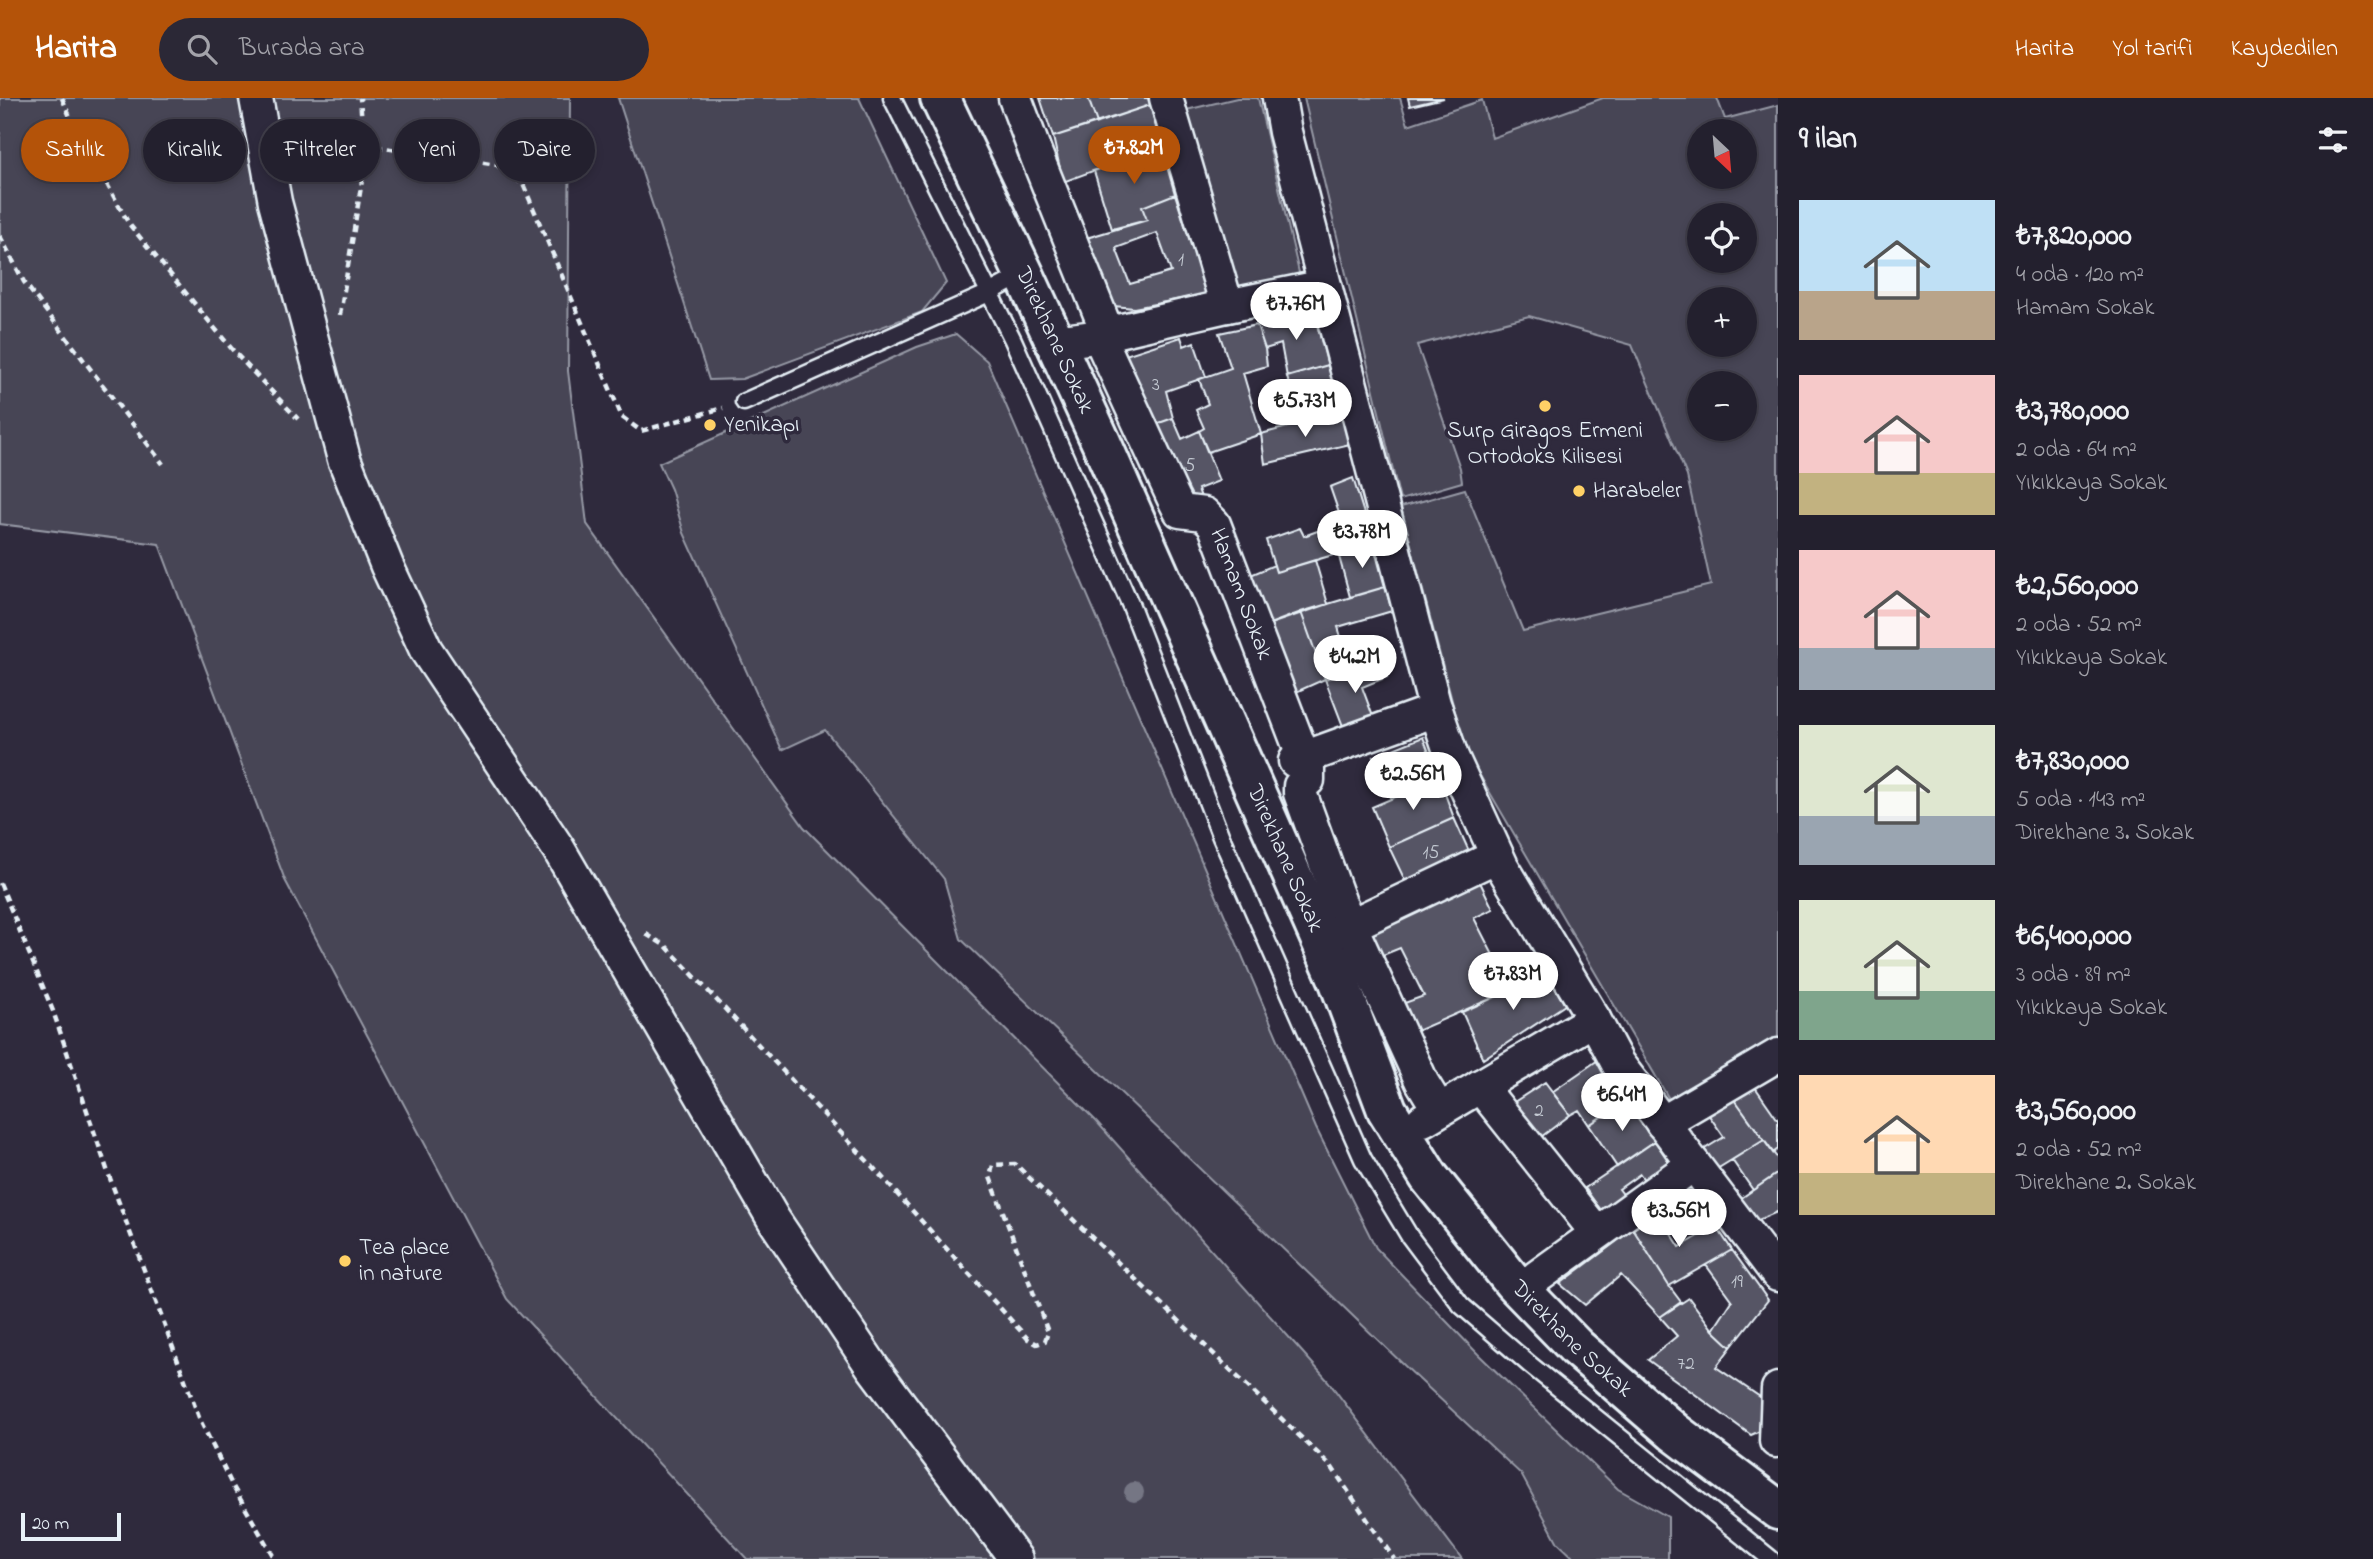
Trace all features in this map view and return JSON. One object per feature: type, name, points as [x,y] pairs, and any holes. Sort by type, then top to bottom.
[{"type":"street","points":[[256,98],[275,202],[344,459],[387,566],[426,650],[558,848],[774,1220],[873,1367],[1016,1559]]},
{"type":"street","name":"Direkhane Sokak","points":[[940,98],[1055,342],[1338,979],[1387,1110],[1429,1177],[1522,1292],[1577,1348],[1674,1432],[1778,1510]]},
{"type":"street","name":"Hamam Sokak","points":[[1016,98],[1104,324],[1099,336],[1180,511],[1204,514],[1214,524],[1299,760],[1308,769],[1308,780],[1300,786],[1300,793],[1345,928],[1422,1082],[1431,1115],[1480,1086]]},
{"type":"street","points":[[1166,98],[1227,306]]},
{"type":"street","points":[[1279,98],[1285,132],[1436,710],[1452,757],[1497,856],[1618,1064],[1778,1275]]},
{"type":"street","points":[[1055,342],[1099,336],[1325,286]]},
{"type":"street","points":[[1299,760],[1436,710]]},
{"type":"street","points":[[1345,928],[1497,856]]},
{"type":"street","points":[[1594,1019],[1480,1086],[1597,1234]]},
{"type":"street","points":[[1662,1123],[1778,1055]]},
{"type":"street","points":[[1537,1276],[1694,1164]]},
{"type":"street","points":[[1776,1441],[1778,1389]]},
{"type":"lane","points":[[892,98],[1013,340],[1131,606],[1221,837],[1363,1159],[1410,1237],[1461,1305],[1770,1559]]},
{"type":"lane","points":[[744,402],[989,293],[1024,274]]},
{"type":"path","points":[[62,98],[129,224],[236,354],[302,423]]},
{"type":"path","points":[[360,98],[362,119]]},
{"type":"path","points":[[380,147],[497,165],[523,184],[622,418],[641,431],[744,402]]},
{"type":"path","points":[[317,355],[340,315],[362,182]]},
{"type":"path","points":[[0,236],[24,282],[163,464]]},
{"type":"path","points":[[0,883],[53,1011],[112,1184],[200,1420],[232,1485],[275,1559]]},
{"type":"path","points":[[643,932],[666,946],[863,1156],[1028,1339],[1037,1345],[1045,1341],[1048,1332],[990,1177],[993,1165],[1015,1164],[1332,1465],[1394,1559]]},
{"type":"shaded area","points":[[0,98],[570,98],[570,119],[494,119],[494,182],[569,182],[568,371],[587,524],[804,827],[1096,1121],[1328,1381],[1462,1559],[747,1559],[507,1299],[285,880],[159,544],[0,524]]},
{"type":"shaded area","points":[[618,98],[859,98],[946,283],[922,312],[742,379],[709,380]]},
{"type":"shaded area","points":[[1237,98],[1258,98],[1301,281],[1236,302],[1182,111]]},
{"type":"shaded area","points":[[1304,98],[1400,98],[1408,125],[1482,100],[1492,138],[1603,98],[1717,98],[1725,119],[1778,105],[1778,1039],[1672,1104],[1465,750],[1401,507],[1465,489],[1523,631],[1711,585],[1687,476],[1632,345],[1529,316],[1417,345],[1460,468],[1462,482],[1400,500]]},
{"type":"shaded area","points":[[956,334],[987,361],[1316,1128],[1376,1248],[1478,1354],[1618,1489],[1668,1517],[1668,1559],[1575,1559],[1558,1543],[1521,1474],[1407,1368],[961,939],[944,879],[825,730],[782,750],[684,533],[671,489],[659,463],[917,347]]},
{"type":"building","points":[[1040,98],[1088,98],[1097,123],[1053,137]]},
{"type":"building","points":[[1088,98],[1148,98],[1150,105],[1097,123]]},
{"type":"building","points":[[1408,98],[1444,98],[1410,106]]},
{"type":"building","points":[[1150,105],[1161,146],[1063,182],[1053,137]]},
{"type":"building","points":[[1161,146],[1175,194],[1142,207],[1147,220],[1112,229],[1094,171]]},
{"type":"building","points":[[1175,194],[1207,294],[1134,308],[1114,306],[1083,239],[1147,220],[1142,207]],"holes":[[[1157,233],[1171,272],[1130,284],[1116,248]]]},
{"type":"building","points":[[1313,309],[1328,365],[1287,377],[1281,344],[1265,349],[1257,325]]},
{"type":"building","points":[[1257,325],[1267,366],[1243,373],[1261,434],[1208,452],[1199,431],[1204,428],[1196,410],[1208,404],[1199,379],[1231,368],[1219,333]]},
{"type":"building","points":[[1181,337],[1184,346],[1194,342],[1206,377],[1166,391],[1173,418],[1148,427],[1119,357]]},
{"type":"building","points":[[1328,365],[1341,413],[1300,424],[1287,377]]},
{"type":"building","points":[[1341,413],[1350,444],[1265,464],[1261,434]]},
{"type":"building","points":[[1173,418],[1182,439],[1199,431],[1219,481],[1198,489],[1202,500],[1183,505],[1148,427]]},
{"type":"building","points":[[1353,478],[1373,543],[1276,572],[1266,540],[1300,528],[1304,536],[1342,522],[1330,487]]},
{"type":"building","points":[[1373,543],[1385,587],[1350,597],[1338,553]]},
{"type":"building","points":[[1315,560],[1328,604],[1259,628],[1241,579],[1274,565],[1276,572]]},
{"type":"building","points":[[1385,587],[1392,611],[1338,627],[1351,670],[1325,679],[1301,612]]},
{"type":"building","points":[[1301,612],[1325,679],[1285,697],[1259,628]]},
{"type":"building","points":[[1382,659],[1387,677],[1362,687],[1375,722],[1346,734],[1325,679]]},
{"type":"building","points":[[1423,737],[1439,778],[1391,799],[1373,757]]},
{"type":"building","points":[[1439,778],[1454,818],[1389,847],[1372,807]]},
{"type":"building","points":[[1454,818],[1473,860],[1409,889],[1389,847]]},
{"type":"building","points":[[1479,880],[1493,909],[1474,918],[1511,990],[1412,1033],[1399,1005],[1424,996],[1400,948],[1378,957],[1366,933]]},
{"type":"building","points":[[1543,967],[1565,1005],[1483,1059],[1462,1012],[1511,990],[1509,984]]},
{"type":"building","points":[[1598,1060],[1627,1099],[1589,1125],[1579,1110],[1570,1115],[1552,1092]]},
{"type":"building","points":[[1545,1082],[1570,1115],[1537,1140],[1508,1106]]},
{"type":"building","points":[[1755,1087],[1778,1120],[1778,1149],[1773,1153],[1733,1097]]},
{"type":"building","points":[[1733,1097],[1764,1140],[1717,1169],[1703,1150],[1724,1137],[1708,1114]]},
{"type":"building","points":[[1627,1099],[1655,1141],[1617,1167],[1589,1125]]},
{"type":"building","points":[[1764,1140],[1778,1159],[1778,1173],[1753,1190],[1732,1160]]},
{"type":"building","points":[[1655,1141],[1677,1174],[1652,1192],[1640,1174],[1619,1189],[1632,1206],[1609,1222],[1585,1188]]},
{"type":"building","points":[[1778,1173],[1778,1214],[1777,1212],[1756,1221],[1740,1199]]},
{"type":"building","points":[[1658,1213],[1680,1247],[1716,1226],[1732,1250],[1669,1286],[1633,1229]]},
{"type":"building","points":[[1633,1229],[1681,1302],[1660,1317],[1621,1275],[1585,1305],[1560,1284]]},
{"type":"building","points":[[1732,1250],[1768,1300],[1731,1347],[1713,1330],[1732,1301],[1706,1265]]},
{"type":"building","points":[[1689,1298],[1713,1330],[1731,1347],[1716,1367],[1763,1399],[1760,1431],[1751,1435],[1648,1360],[1677,1336],[1660,1317]]},
{"type":"place","name":"Surp Giragos Ermeni Ortodoks Kilisesi","points":[[1545,406]]},
{"type":"place","name":"Yenikapı","points":[[710,425]]},
{"type":"place","name":"Harabeler","points":[[1579,491]]},
{"type":"place","name":"Tea place in nature","points":[[345,1261]]}]
